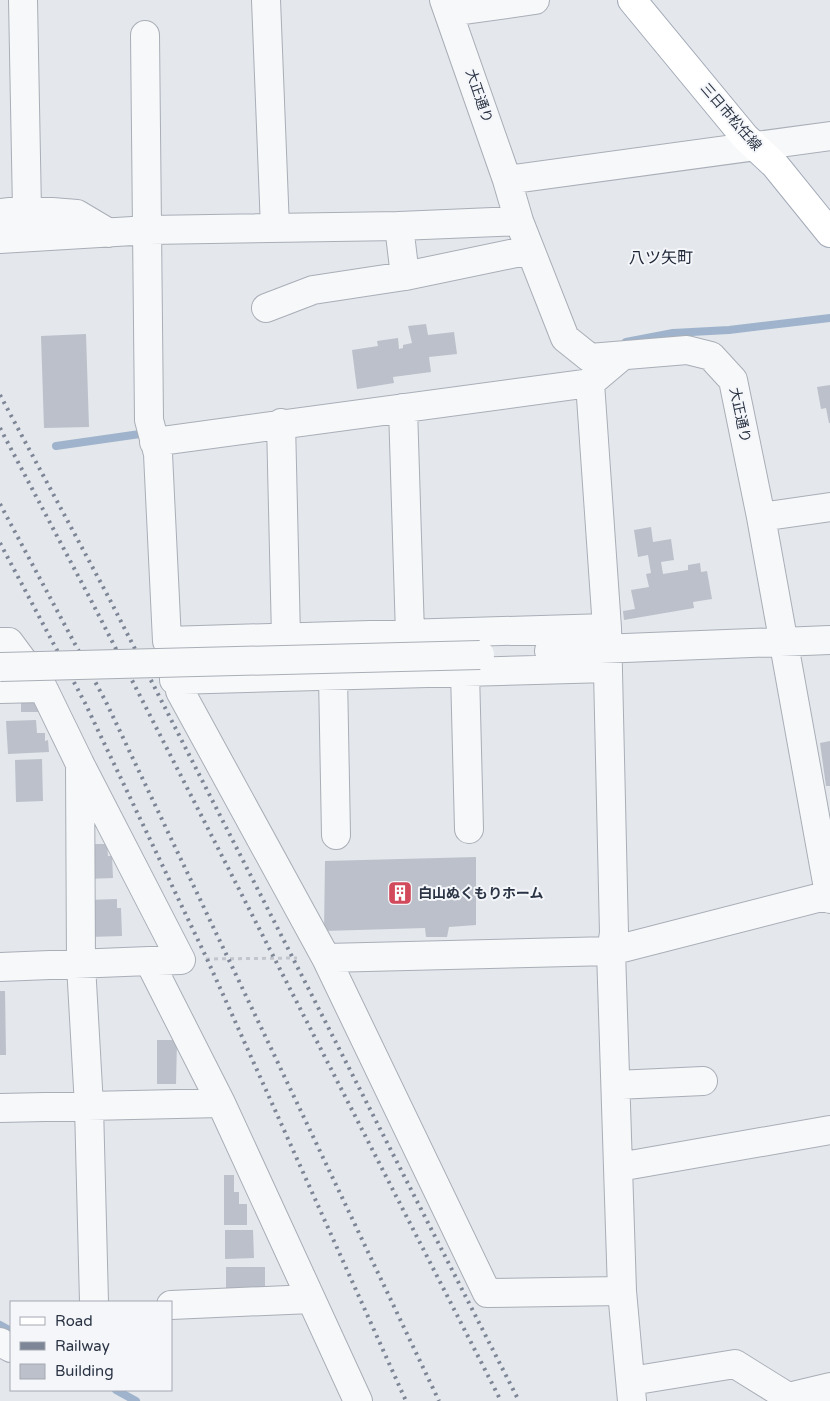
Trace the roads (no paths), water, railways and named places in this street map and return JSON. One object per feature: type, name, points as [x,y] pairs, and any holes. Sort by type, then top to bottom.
[{"type":"main road","name":"三日市松任線","points":[[632,0],[830,233]]},
{"type":"street","points":[[23,0],[27,210]]},
{"type":"street","points":[[266,0],[275,228]]},
{"type":"street","points":[[447,6],[535,0]]},
{"type":"street","name":"大正通り","points":[[447,6],[507,180],[518,221],[565,338],[590,358],[687,350],[711,356],[733,380],[761,517],[830,897]]},
{"type":"street","points":[[145,35],[153,436],[158,454],[167,641],[410,634],[607,648]]},
{"type":"street","points":[[507,180],[830,136]]},
{"type":"street","points":[[0,213],[27,210],[77,214],[109,233]]},
{"type":"street","points":[[0,239],[149,230],[399,226],[518,221]]},
{"type":"street","points":[[399,226],[405,276]]},
{"type":"street","points":[[266,308],[313,290],[405,276],[530,250]]},
{"type":"street","points":[[153,436],[281,423],[590,383],[622,356]]},
{"type":"street","points":[[590,383],[607,648],[614,933],[610,951],[622,1291],[632,1391],[735,1364],[788,1396],[830,1387]]},
{"type":"street","points":[[403,408],[410,634]]},
{"type":"street","points":[[281,423],[286,637]]},
{"type":"street","points":[[761,517],[830,507]]},
{"type":"street","points":[[336,835],[346,676],[358,635]]},
{"type":"street","points":[[174,641],[174,680],[346,676],[472,664],[607,648],[830,640]]},
{"type":"street","points":[[0,642],[8,642],[43,688],[181,960],[0,967]]},
{"type":"street","points":[[0,667],[472,664]]},
{"type":"street","points":[[469,829],[472,664]]},
{"type":"street","points":[[0,689],[43,688]]},
{"type":"street","points":[[180,691],[326,958],[487,1293],[622,1291]]},
{"type":"street","points":[[80,764],[81,964],[89,1106],[94,1301]]},
{"type":"street","points":[[326,958],[610,951],[830,897]]},
{"type":"street","points":[[149,961],[221,1103],[358,1401]]},
{"type":"street","points":[[616,1085],[703,1081]]},
{"type":"street","points":[[0,1108],[221,1103]]},
{"type":"street","points":[[619,1167],[830,1130]]},
{"type":"street","points":[[172,1305],[311,1300]]},
{"type":"waterway","points":[[626,342],[673,333],[729,330],[830,318]]},
{"type":"waterway","points":[[56,446],[147,433]]},
{"type":"waterway","points":[[0,1325],[10,1330]]},
{"type":"waterway","points":[[118,1391],[136,1401]]},
{"type":"railway","points":[[0,395],[109,598],[519,1401]]},
{"type":"railway","points":[[0,428],[94,606],[501,1401]]},
{"type":"railway","points":[[0,504],[106,702],[439,1401]]},
{"type":"railway","points":[[0,543],[85,703],[207,959],[406,1401]]},
{"type":"place","name":"白山ぬくもりホーム","points":[[400,893]]},
{"type":"district","name":"八ツ矢町","points":[[661,258]]}]
